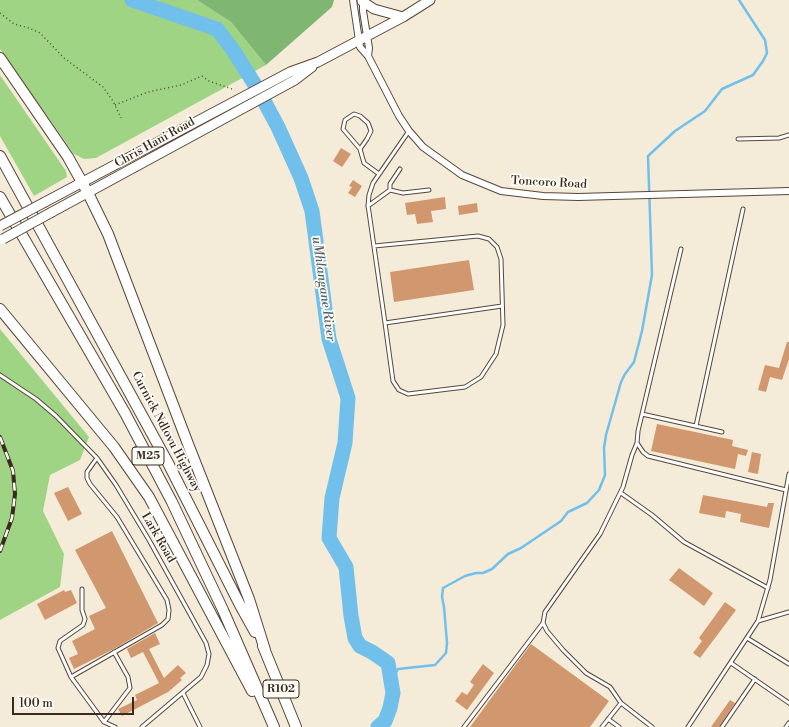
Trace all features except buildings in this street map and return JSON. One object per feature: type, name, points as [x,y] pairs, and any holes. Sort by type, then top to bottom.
[{"type":"main road","points":[[360,0],[374,9],[403,17]]},
{"type":"main road","name":"Chris Hani Road","points":[[0,226],[290,72],[318,62],[358,41],[403,17],[430,0]]},
{"type":"main road","points":[[0,58],[56,139],[82,182],[119,261],[188,444],[249,599],[265,650]]},
{"type":"main road","name":"Chris Hani Road","points":[[2,240],[295,80],[318,62]]},
{"type":"main road","name":"Curnick Ndlovu Highway","points":[[0,156],[168,463],[240,605],[265,650],[296,727]]},
{"type":"main road","name":"M25","points":[[0,197],[125,413],[172,502],[223,610],[274,727]]},
{"type":"main road","points":[[0,309],[77,401],[142,486],[159,513],[251,690],[274,727]]},
{"type":"street","name":"Toncoro Road","points":[[360,0],[367,36],[368,56]]},
{"type":"street","points":[[358,41],[360,0]]},
{"type":"street","name":"Toncoro Road","points":[[358,41],[362,51],[368,56],[399,116],[409,131],[424,147],[462,176],[501,191],[564,196],[789,190]]},
{"type":"lane","points":[[360,149],[368,140],[371,131],[368,123],[360,116],[354,114],[345,120],[343,129],[360,149],[364,162],[379,174]]},
{"type":"lane","points":[[374,246],[478,236],[489,239],[497,247],[500,259],[503,326],[496,354],[481,377],[465,387],[408,394],[399,390],[393,381],[368,206],[369,195],[379,174],[409,131]]},
{"type":"lane","points":[[738,139],[779,138],[789,135]]},
{"type":"lane","points":[[390,190],[390,184],[400,169]]},
{"type":"lane","points":[[368,206],[390,190],[403,193],[429,190]]},
{"type":"lane","points":[[696,426],[743,209]]},
{"type":"lane","points":[[464,727],[543,623],[545,612],[600,534],[621,493],[637,443],[638,431],[681,249]]},
{"type":"lane","points":[[384,323],[502,306]]},
{"type":"lane","name":"Lark Road","points":[[0,375],[36,399],[56,416],[97,458],[149,540],[206,643],[209,654],[207,665],[201,677],[142,727]]},
{"type":"lane","points":[[642,414],[722,432]]},
{"type":"lane","points":[[637,443],[643,452],[648,456],[786,490]]},
{"type":"lane","points":[[71,677],[162,625],[168,619],[169,610],[167,600],[118,517],[90,484],[86,475],[97,458]]},
{"type":"lane","points":[[688,727],[758,621],[768,588],[789,474]]},
{"type":"lane","points":[[621,493],[652,515],[684,542],[768,588]]},
{"type":"lane","points":[[82,589],[82,610],[85,619],[83,625],[60,641],[58,648],[71,677],[104,722],[115,727]]},
{"type":"lane","points":[[758,621],[789,612]]},
{"type":"lane","points":[[543,623],[547,631],[563,650],[586,673],[610,687],[620,703],[652,727]]},
{"type":"lane","points":[[747,638],[789,664]]},
{"type":"lane","points":[[104,722],[130,688],[128,677],[114,652]]},
{"type":"lane","points":[[731,663],[789,703]]},
{"type":"lane","points":[[722,727],[755,679]]},
{"type":"lane","points":[[183,692],[200,727]]},
{"type":"lane","points":[[602,727],[620,703]]},
{"type":"lane","points":[[608,719],[619,727]]},
{"type":"lane","points":[[786,727],[789,723]]},
{"type":"path","points":[[0,13],[14,24],[29,28],[40,34],[64,58],[103,87],[109,93],[121,118]]},
{"type":"path","points":[[115,105],[148,92],[181,85],[202,76],[209,81],[235,90]]},
{"type":"green space","points":[[0,0],[197,0],[231,22],[266,65],[96,158],[84,159],[74,154],[0,49]]},
{"type":"green space","points":[[197,0],[334,0],[332,7],[266,65],[231,22]]},
{"type":"green space","points":[[0,75],[66,171],[67,177],[34,196],[0,136]]},
{"type":"green space","points":[[0,329],[89,437],[80,460],[50,475],[43,511],[64,554],[60,587],[0,620]]},
{"type":"waterway","name":"uMhlangane River","points":[[132,0],[217,29],[233,50],[257,88],[278,127],[301,178],[312,211],[329,339],[348,398],[345,443],[332,498],[329,538],[346,567],[351,616],[355,638],[360,646],[388,663],[393,693],[390,708],[385,721],[378,727]]},
{"type":"waterway","points":[[391,683],[398,669],[435,665],[446,653],[447,643],[442,597],[443,588],[465,576],[483,573],[492,569],[508,554],[521,548],[561,521],[568,512],[587,503],[599,490],[605,475],[604,448],[606,435],[621,382],[634,362],[642,331],[652,275],[648,156],[675,131],[705,111],[722,89],[753,75],[763,61],[767,53],[765,40],[739,0]]},
{"type":"railway","points":[[0,437],[13,471],[15,494],[12,518],[0,551]]}]
